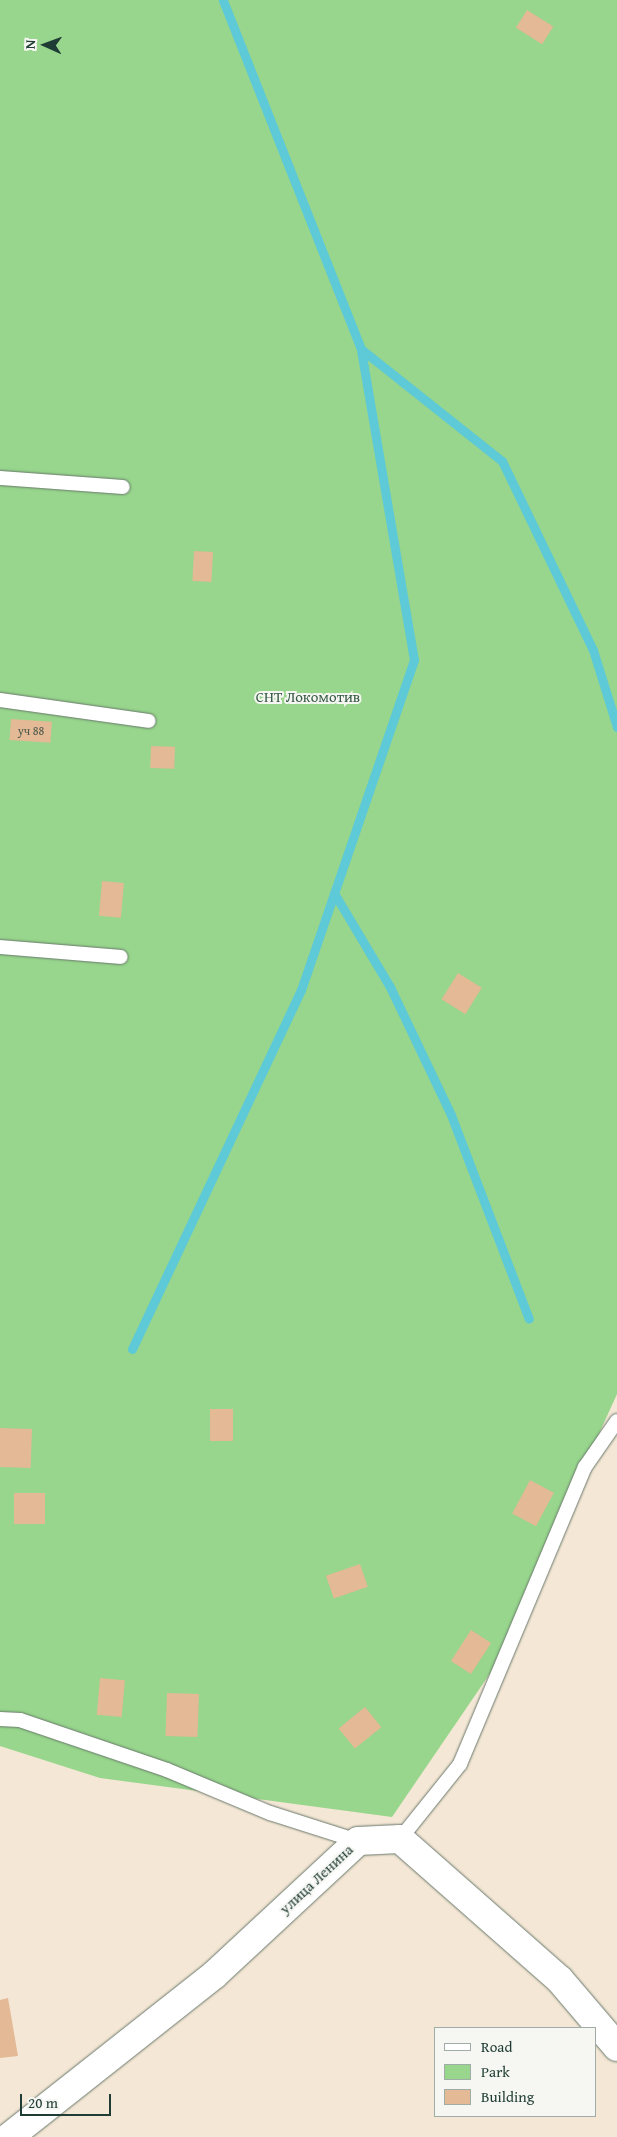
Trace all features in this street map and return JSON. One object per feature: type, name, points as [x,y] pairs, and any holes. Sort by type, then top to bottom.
[{"type":"street","name":"улица Ленина","points":[[9,2137],[214,1975],[358,1841],[400,1839]]},
{"type":"street","points":[[400,1839],[560,1980],[617,2047]]},
{"type":"lane","points":[[0,478],[123,487]]},
{"type":"lane","points":[[0,700],[149,721]]},
{"type":"lane","points":[[0,947],[121,957]]},
{"type":"lane","points":[[400,1839],[460,1764],[585,1467],[617,1421]]},
{"type":"lane","points":[[0,1719],[20,1720],[167,1770],[270,1814],[358,1841]]},
{"type":"green space","name":"СНТ Локомотив","points":[[0,0],[617,0],[617,1394],[491,1672],[392,1817],[100,1778],[0,1746]]},
{"type":"building","points":[[527,10],[553,26],[542,44],[516,28]]},
{"type":"building","points":[[194,551],[213,552],[211,582],[192,581]]},
{"type":"building","points":[[11,719],[52,722],[50,743],[10,740]]},
{"type":"building","points":[[151,746],[175,747],[174,769],[150,768]]},
{"type":"building","points":[[102,881],[124,883],[121,918],[99,916]]},
{"type":"building","points":[[458,973],[482,988],[465,1014],[442,999]]},
{"type":"building","points":[[210,1409],[233,1409],[233,1441],[210,1441]]},
{"type":"building","points":[[0,1428],[32,1429],[31,1468],[0,1467]]},
{"type":"building","points":[[530,1480],[554,1493],[536,1526],[512,1514]]},
{"type":"building","points":[[14,1493],[45,1493],[45,1524],[14,1524]]},
{"type":"building","points":[[360,1564],[368,1587],[334,1598],[326,1576]]},
{"type":"building","points":[[471,1630],[491,1643],[471,1674],[451,1661]]},
{"type":"building","points":[[100,1678],[125,1680],[122,1717],[97,1715]]},
{"type":"building","points":[[167,1693],[199,1694],[197,1737],[165,1736]]},
{"type":"building","points":[[365,1707],[381,1727],[355,1749],[339,1728]]},
{"type":"building","points":[[8,1998],[18,2056],[0,2058],[0,2000]]},
{"type":"waterway","points":[[132,1349],[301,990],[414,660],[361,349],[223,0]]},
{"type":"waterway","points":[[361,349],[502,461],[593,650],[617,727]]},
{"type":"waterway","points":[[334,893],[390,987],[451,1115],[529,1319]]}]
